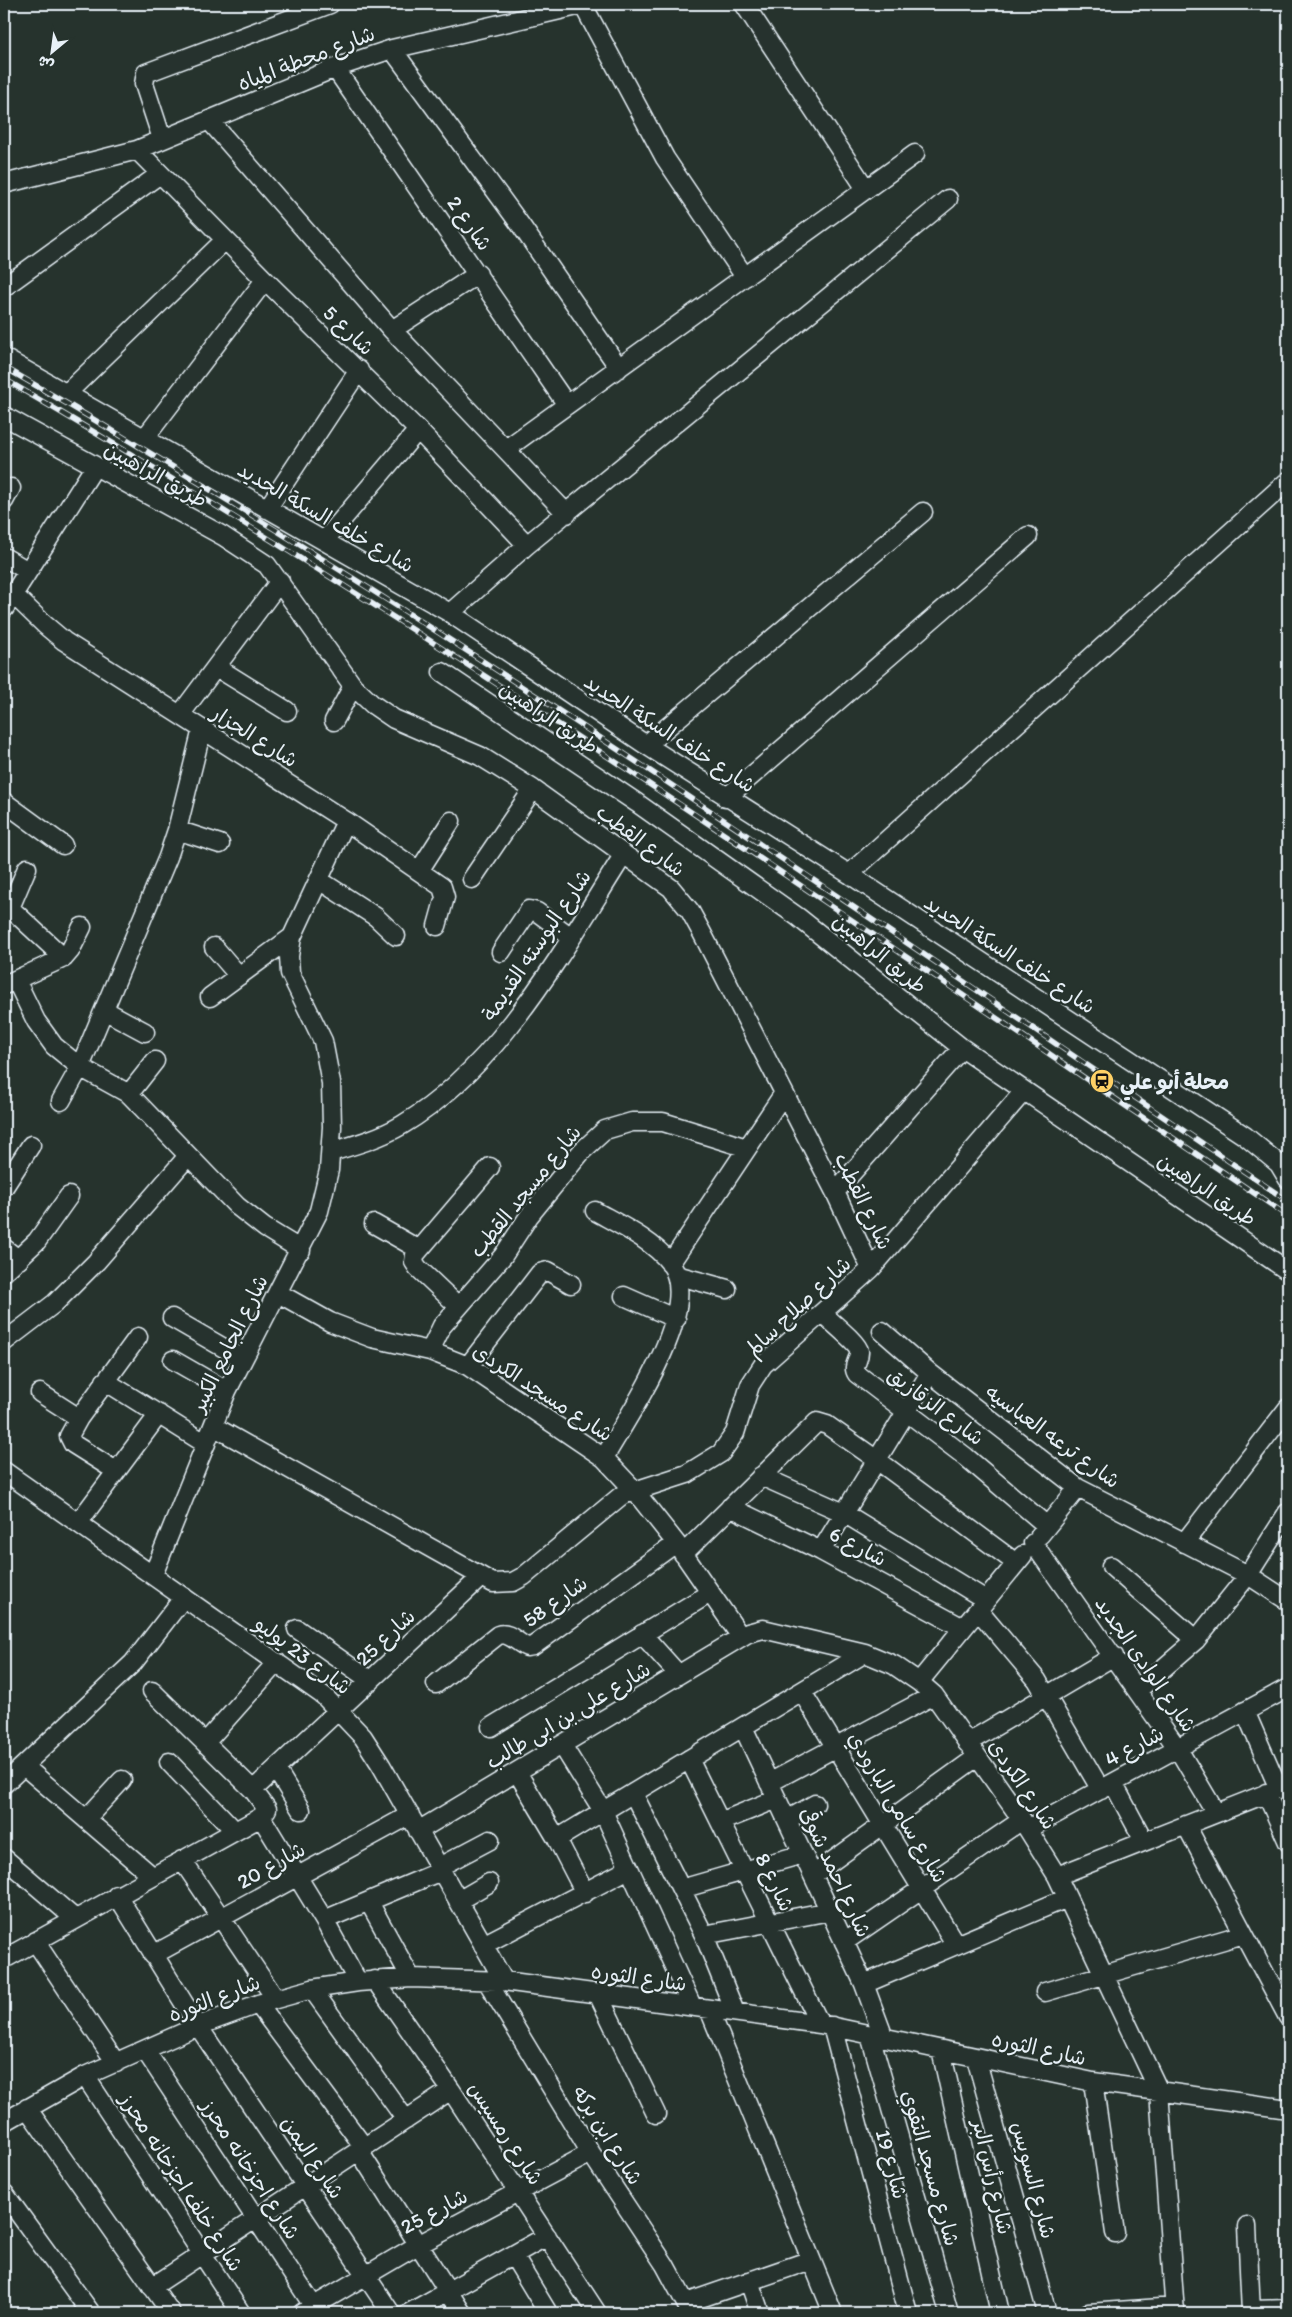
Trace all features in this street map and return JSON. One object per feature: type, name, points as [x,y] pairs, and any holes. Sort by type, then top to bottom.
[{"type":"street","name":"شارع محطة المياه","points":[[162,140],[144,84],[146,74],[330,4]]},
{"type":"street","name":"شارع محطة المياه","points":[[4,184],[137,150],[335,68],[392,49],[585,4]]},
{"type":"street","points":[[585,4],[665,158],[745,277]]},
{"type":"street","points":[[744,4],[866,189]]},
{"type":"street","points":[[392,49],[522,227],[618,368]]},
{"type":"street","name":"شارع 2","points":[[335,68],[567,405]]},
{"type":"street","points":[[209,120],[392,330],[567,514]]},
{"type":"street","name":"شارع 5","points":[[137,150],[265,280],[359,370],[526,545]]},
{"type":"street","points":[[506,449],[915,154]]},
{"type":"street","points":[[4,288],[160,174]]},
{"type":"street","points":[[450,613],[526,545],[567,514],[948,199]]},
{"type":"street","points":[[66,394],[225,240]]},
{"type":"street","points":[[392,330],[478,274]]},
{"type":"street","points":[[144,438],[265,280]]},
{"type":"street","name":"شارع خلف السكة الحديد","points":[[4,358],[450,613],[726,798],[849,874],[1245,1136],[1284,1159],[1288,1179]]},
{"type":"street","points":[[267,508],[359,370]]},
{"type":"street","name":"طريق الراهبين","points":[[4,416],[242,547],[267,565],[280,580]]},
{"type":"street","points":[[324,541],[418,430]]},
{"type":"street","points":[[7,601],[95,466]]},
{"type":"street","points":[[849,874],[1288,481]]},
{"type":"street","points":[[646,745],[923,512]]},
{"type":"street","points":[[726,798],[1028,536]]},
{"type":"street","points":[[4,557],[28,571]]},
{"type":"street","points":[[180,715],[280,580]]},
{"type":"street","name":"شارع القطب","points":[[280,580],[353,686],[372,704],[394,719],[480,756],[532,789],[671,888],[690,911],[835,1192],[872,1269]]},
{"type":"street","name":"شارع الجزار","points":[[7,601],[64,641],[346,820],[442,887],[445,892],[437,926]]},
{"type":"street","points":[[216,667],[287,711]]},
{"type":"street","name":"طريق الراهبين","points":[[442,672],[637,803],[798,917],[962,1048],[1288,1271]]},
{"type":"street","points":[[334,721],[353,686]]},
{"type":"street","points":[[61,1101],[80,1067],[177,830],[202,729]]},
{"type":"street","points":[[472,880],[532,789]]},
{"type":"street","points":[[4,802],[63,845]]},
{"type":"street","points":[[210,997],[292,938],[346,820]]},
{"type":"street","points":[[419,871],[451,821]]},
{"type":"street","points":[[177,830],[220,844]]},
{"type":"street","name":"شارع البوسته القديمة","points":[[331,1152],[367,1142],[401,1126],[432,1106],[500,1038],[537,991],[624,854]]},
{"type":"street","points":[[26,868],[7,906],[64,958]]},
{"type":"street","points":[[319,880],[376,917],[396,936]]},
{"type":"street","points":[[501,952],[529,910],[537,912],[571,937]]},
{"type":"street","points":[[82,927],[64,958],[10,982],[36,1021],[54,1046],[80,1067],[129,1094],[237,1206],[265,1228],[301,1250]]},
{"type":"street","name":"شارع الجامع الكبير","points":[[153,1575],[227,1391],[301,1250],[319,1211],[329,1170],[332,1128],[331,1083],[323,1041],[290,973],[288,956],[292,938]]},
{"type":"street","points":[[214,947],[239,976]]},
{"type":"street","points":[[104,1010],[145,1032]]},
{"type":"street","points":[[835,1192],[962,1048]]},
{"type":"street","points":[[129,1094],[155,1061]]},
{"type":"street","name":"شارع صلاح سالم","points":[[487,1580],[513,1582],[524,1576],[622,1495],[687,1474],[721,1454],[734,1433],[750,1385],[764,1365],[872,1269],[1024,1091]]},
{"type":"street","points":[[673,1270],[747,1148],[784,1094]]},
{"type":"street","name":"شارع مسجد القطب","points":[[430,1351],[442,1326],[503,1256],[529,1216],[582,1151],[605,1130],[632,1122],[664,1122],[747,1148]]},
{"type":"street","points":[[4,1187],[31,1145]]},
{"type":"street","points":[[4,1342],[55,1303],[82,1276],[188,1156]]},
{"type":"street","points":[[458,1306],[414,1262],[418,1249],[490,1167]]},
{"type":"street","points":[[4,1272],[19,1260],[37,1241],[69,1196]]},
{"type":"street","points":[[595,1211],[638,1236],[659,1252],[673,1270],[678,1294],[676,1319],[668,1342],[604,1458]]},
{"type":"street","points":[[374,1224],[418,1249]]},
{"type":"street","points":[[4,1248],[19,1260]]},
{"type":"street","points":[[468,1366],[540,1273],[548,1270],[571,1284]]},
{"type":"street","points":[[673,1270],[727,1289]]},
{"type":"street","name":"شارع مسجد الكردى","points":[[278,1293],[330,1322],[372,1338],[430,1351],[468,1366],[604,1458],[634,1490],[680,1549],[741,1637]]},
{"type":"street","points":[[624,1296],[676,1319]]},
{"type":"street","name":"شارع الزقازيق","points":[[822,1313],[858,1347],[855,1366],[857,1374],[966,1456],[1047,1526]]},
{"type":"street","points":[[172,1318],[243,1359]]},
{"type":"street","name":"شارع ترعه العباسيه","points":[[882,1332],[930,1373],[1078,1488],[1248,1575],[1288,1601]]},
{"type":"street","points":[[116,1471],[70,1441],[71,1431],[138,1337]]},
{"type":"street","points":[[173,1360],[227,1391]]},
{"type":"street","points":[[820,1551],[930,1373]]},
{"type":"street","points":[[105,1381],[206,1444]]},
{"type":"street","points":[[40,1393],[79,1418]]},
{"type":"street","points":[[1184,1543],[1288,1408]]},
{"type":"street","points":[[78,1523],[159,1414]]},
{"type":"street","points":[[680,1549],[730,1507],[817,1422],[827,1425],[877,1460],[1016,1563]]},
{"type":"street","points":[[213,1426],[487,1580]]},
{"type":"street","name":"شارع 23 يوليو","points":[[4,1471],[277,1662],[340,1710],[368,1744],[414,1823],[483,1944],[496,1981]]},
{"type":"street","points":[[761,1476],[844,1513],[982,1605],[1037,1680],[1045,1697],[1144,1841]]},
{"type":"street","points":[[919,1682],[1078,1488]]},
{"type":"street","name":"شارع 6","points":[[730,1507],[820,1551],[963,1628]]},
{"type":"street","points":[[1138,1690],[1196,1640],[1248,1575],[1288,1512]]},
{"type":"street","name":"شارع الوادى الجديد","points":[[1033,1544],[1138,1690],[1178,1749],[1216,1813]]},
{"type":"street","name":"شارع 58","points":[[436,1684],[503,1633],[527,1647],[533,1646],[680,1549]]},
{"type":"street","points":[[1111,1566],[1196,1640]]},
{"type":"street","name":"شارع 25","points":[[253,1790],[370,1681],[487,1580]]},
{"type":"street","points":[[491,1727],[710,1593]]},
{"type":"street","points":[[4,1784],[134,1662],[184,1597]]},
{"type":"street","points":[[297,1629],[370,1681]]},
{"type":"street","name":"شارع الكردى","points":[[741,1637],[763,1629],[865,1653],[894,1665],[919,1682],[934,1696],[1025,1825],[1057,1876],[1158,2091]]},
{"type":"street","points":[[642,1634],[678,1674]]},
{"type":"street","name":"شارع على بن ابى طالب","points":[[414,1823],[517,1772],[741,1637]]},
{"type":"street","points":[[557,1839],[865,1653]]},
{"type":"street","points":[[813,1875],[882,1824],[972,1750],[1045,1697],[1114,1656]]},
{"type":"street","points":[[205,1743],[277,1662]]},
{"type":"street","name":"شارع 4","points":[[844,1942],[921,1888],[1025,1825],[1107,1787],[1288,1688]]},
{"type":"street","points":[[4,1959],[74,1918],[261,1817],[267,1809],[253,1790],[152,1691]]},
{"type":"street","name":"شارع سامى البارودي","points":[[802,1692],[956,1945]]},
{"type":"street","points":[[769,1783],[934,1696]]},
{"type":"street","points":[[1245,1711],[1278,1789],[1288,1842]]},
{"type":"street","name":"شارع احمد شوقى","points":[[743,1727],[864,1984],[877,2036]]},
{"type":"street","points":[[562,1744],[603,1811],[629,1869],[700,2008],[833,2313]]},
{"type":"street","name":"شارع 8","points":[[689,1759],[770,1923],[826,2025]]},
{"type":"street","points":[[169,1762],[234,1831]]},
{"type":"street","points":[[24,1766],[152,1876]]},
{"type":"street","points":[[276,1769],[301,1810]]},
{"type":"street","points":[[517,1772],[557,1839],[585,1892]]},
{"type":"street","points":[[86,1819],[122,1780]]},
{"type":"street","points":[[1057,1876],[1278,1789]]},
{"type":"street","points":[[633,1793],[704,1935],[735,2012]]},
{"type":"street","points":[[720,1822],[777,1799]]},
{"type":"street","points":[[787,1820],[816,1804]]},
{"type":"street","name":"شارع رمسيس","points":[[261,1817],[324,1920],[367,1981],[452,2090],[597,2313]]},
{"type":"street","name":"شارع 20","points":[[154,1955],[298,1877],[414,1823]]},
{"type":"street","points":[[1186,1825],[1288,2017]]},
{"type":"street","points":[[324,1920],[369,1902],[440,1869],[490,1840]]},
{"type":"street","points":[[681,1889],[803,1854]]},
{"type":"street","points":[[4,1858],[74,1918]]},
{"type":"street","points":[[182,1860],[275,1998]]},
{"type":"street","points":[[483,1944],[629,1869]]},
{"type":"street","points":[[458,1901],[489,1883]]},
{"type":"street","name":"شارع اليمن","points":[[117,1895],[198,2026],[391,2313]]},
{"type":"street","points":[[864,1984],[1068,1898]]},
{"type":"street","points":[[369,1902],[412,1978]]},
{"type":"street","points":[[704,1935],[830,1911]]},
{"type":"street","points":[[1044,1992],[1244,1934]]},
{"type":"street","points":[[35,1941],[116,2063]]},
{"type":"street","name":"شارع الثوره","points":[[4,2122],[85,2076],[198,2026],[275,1998],[312,1989],[367,1981],[412,1978],[496,1981],[826,2025],[1093,2082],[1288,2109]]},
{"type":"street","name":"شارع ابن بركه","points":[[496,1981],[591,2153],[665,2265],[688,2308]]},
{"type":"street","points":[[312,1989],[406,2120]]},
{"type":"street","points":[[598,1994],[656,2114]]},
{"type":"street","points":[[258,2004],[361,2149],[418,2245],[462,2313]]},
{"type":"street","name":"شارع 19","points":[[826,2025],[908,2313]]},
{"type":"street","name":"شارع مسجد التقوي","points":[[877,2036],[949,2313]]},
{"type":"street","name":"شارع اجزخانه محرز","points":[[145,2050],[257,2218],[311,2311]]},
{"type":"street","name":"شارع رأس البر","points":[[941,2050],[1000,2313]]},
{"type":"street","name":"شارع السويس","points":[[976,2058],[1047,2313]]},
{"type":"street","name":"شارع خلف اجزخانه محرز","points":[[85,2076],[240,2313]]},
{"type":"street","points":[[1093,2082],[1115,2233]]},
{"type":"street","points":[[152,2287],[452,2090]]},
{"type":"street","points":[[1088,2313],[1175,2310],[1158,2091]]},
{"type":"street","points":[[27,2108],[170,2313]]},
{"type":"street","name":"شارع 25","points":[[311,2311],[418,2245],[591,2153]]},
{"type":"street","points":[[4,2193],[91,2313]]},
{"type":"street","points":[[1247,2226],[1251,2311],[1288,2309]]},
{"type":"street","points":[[409,2313],[546,2236]]},
{"type":"street","points":[[513,2255],[548,2313]]},
{"type":"street","points":[[688,2308],[748,2281],[811,2260]]},
{"type":"street","points":[[748,2281],[760,2313]]},
{"type":"railway","points":[[4,367],[169,464],[493,668],[812,879],[1288,1201]]},
{"type":"railway","points":[[4,379],[169,477],[493,681],[812,893],[1288,1216]]},
{"type":"place","name":"محلة أبو علي","points":[[1102,1081]]}]
